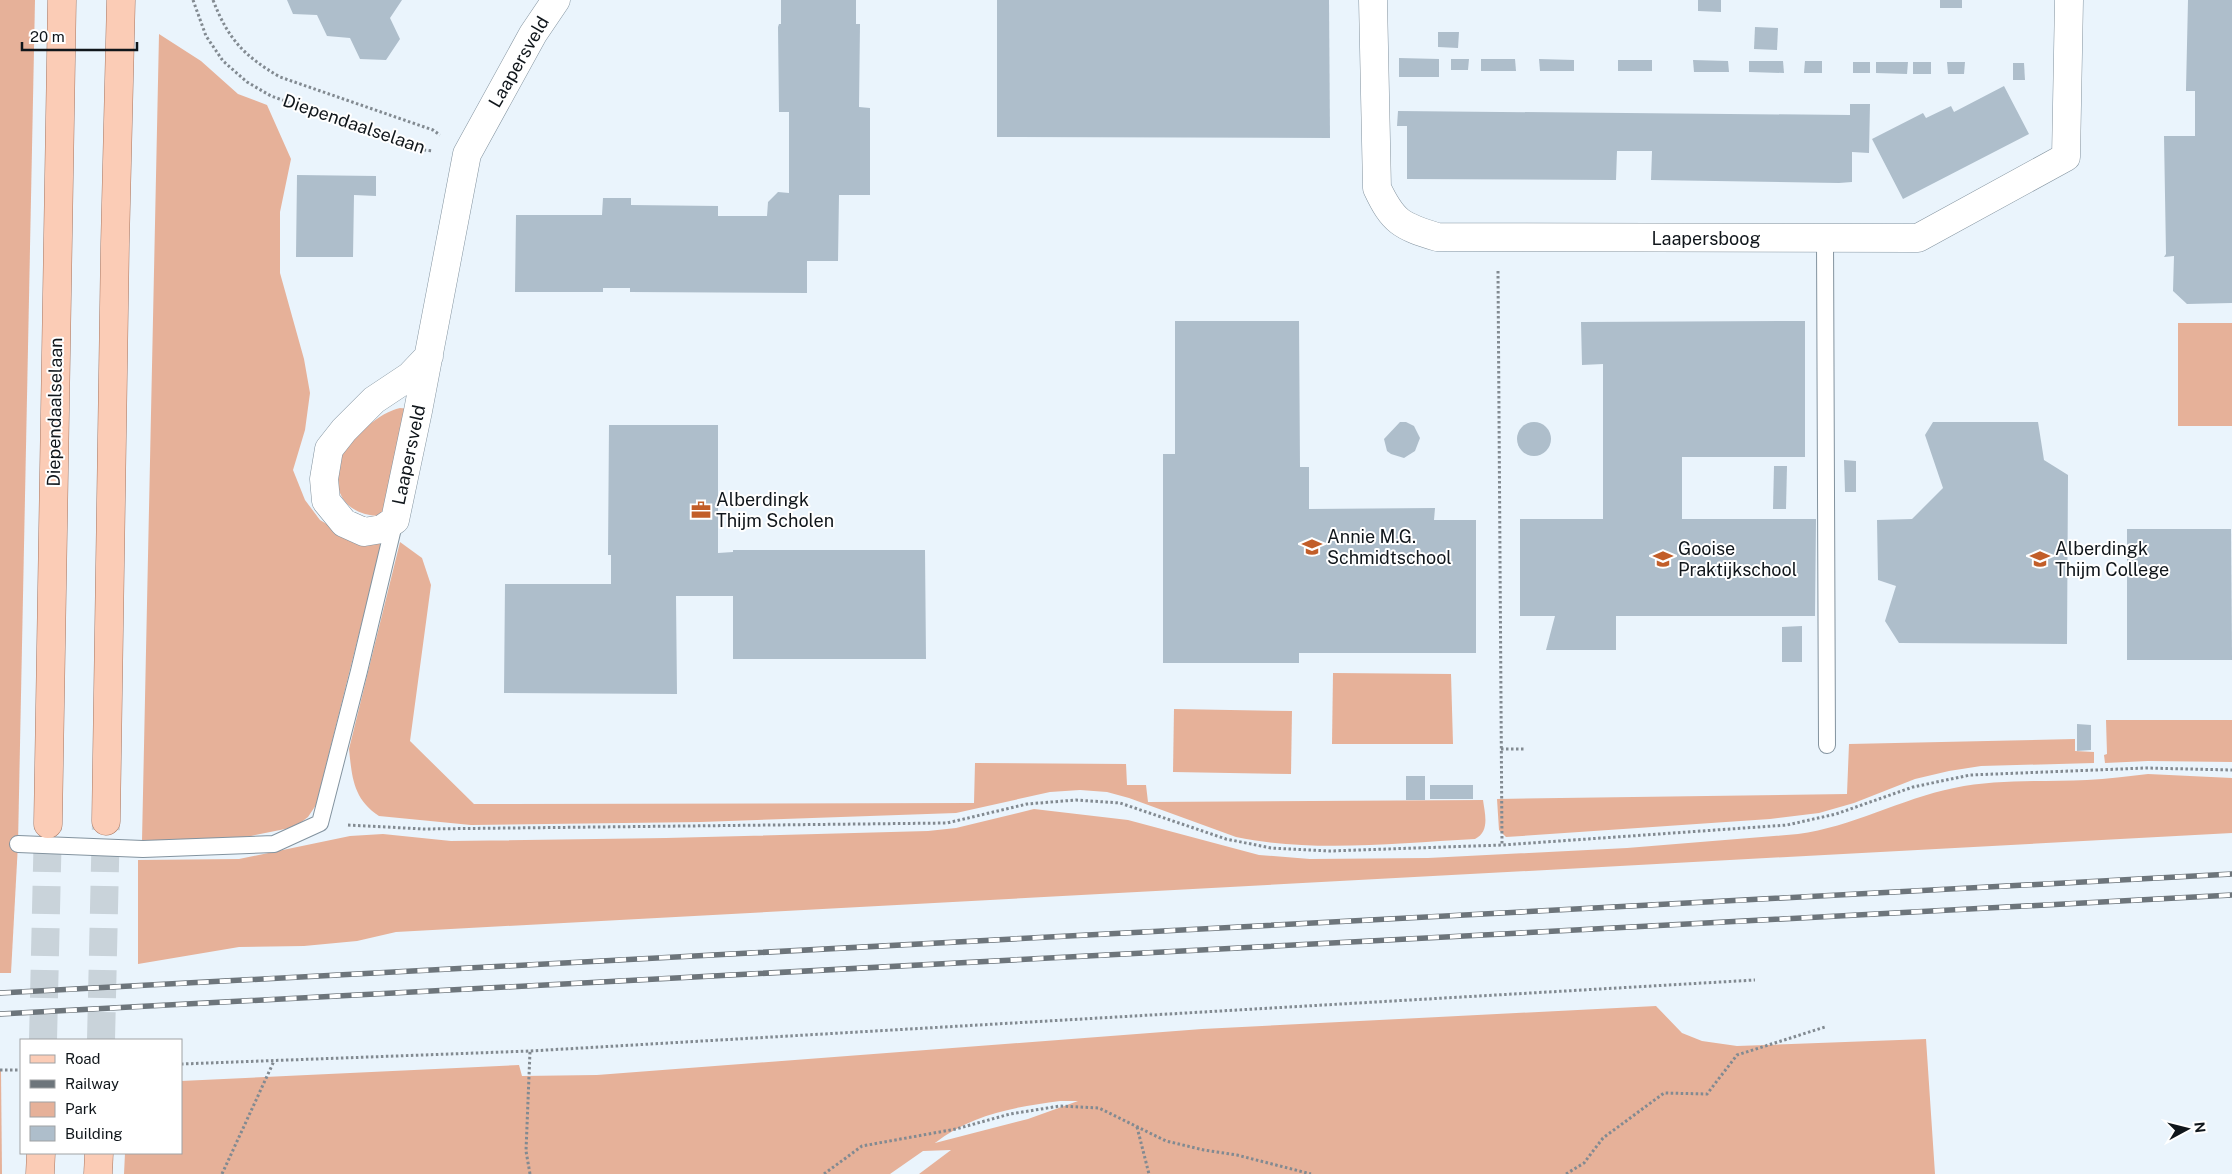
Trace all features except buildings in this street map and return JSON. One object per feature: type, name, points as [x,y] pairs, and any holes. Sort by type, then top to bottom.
[{"type":"main road","name":"Diependaalselaan","points":[[48,824],[62,0]]},
{"type":"main road","points":[[106,821],[115,244],[121,0]]},
{"type":"main road","points":[[40,1174],[41,1154]]},
{"type":"main road","points":[[98,1174],[99,1154]]},
{"type":"street","name":"Laapersveld","points":[[429,356],[410,376],[374,400],[344,430],[330,449],[324,479],[326,501],[344,523],[364,532],[382,530],[395,520],[429,356],[467,154],[533,34],[556,0]]},
{"type":"street","name":"Laapersboog","points":[[1374,0],[1377,188],[1388,212],[1410,229],[1437,237],[1826,239],[1918,238],[2066,157],[2070,0]]},
{"type":"lane","points":[[1826,239],[1827,745]]},
{"type":"lane","points":[[18,844],[143,849],[274,844],[320,823],[395,520]]},
{"type":"path","name":"Diependaalselaan","points":[[194,0],[206,36],[223,61],[247,82],[271,96],[425,150],[467,154]]},
{"type":"path","name":"Diependaalselaan","points":[[213,0],[229,34],[242,51],[261,66],[280,77],[433,130],[467,154]]},
{"type":"path","points":[[1498,238],[1502,846]]},
{"type":"path","points":[[1501,749],[1524,749]]},
{"type":"path","points":[[320,823],[424,829],[947,823],[1026,804],[1076,800],[1120,803],[1226,839],[1271,848],[1330,852],[1502,846],[1787,825],[1836,814],[1913,787],[1970,775],[2146,768],[2232,770]]},
{"type":"path","points":[[182,1064],[530,1051],[1755,980]]},
{"type":"path","points":[[1566,1174],[1584,1163],[1603,1138],[1664,1093],[1707,1094],[1737,1055],[1825,1027]]},
{"type":"path","points":[[530,1051],[526,1151],[530,1174]]},
{"type":"path","points":[[222,1174],[274,1061]]},
{"type":"path","points":[[0,1070],[20,1070]]},
{"type":"path","points":[[824,1174],[862,1146],[956,1129],[1010,1114],[1060,1106],[1099,1108],[1166,1141],[1237,1155],[1311,1174]]},
{"type":"path","points":[[1137,1126],[1149,1174]]},
{"type":"green space","points":[[0,0],[35,0],[18,844],[11,973],[0,973]]},
{"type":"green space","points":[[159,34],[201,61],[238,94],[267,105],[291,159],[280,212],[280,273],[304,359],[310,393],[305,430],[293,470],[305,500],[320,520],[340,532],[383,538],[316,805],[308,817],[295,827],[241,838],[142,841]]},
{"type":"green space","points":[[2178,323],[2232,323],[2232,426],[2178,426]]},
{"type":"green space","points":[[400,408],[411,409],[390,508],[381,516],[361,513],[346,503],[341,496],[338,478],[341,455],[354,439],[376,419],[392,410]]},
{"type":"green space","points":[[400,542],[422,558],[431,585],[410,741],[474,804],[974,803],[975,763],[1126,764],[1127,785],[1146,785],[1148,802],[1483,800],[1485,827],[1480,836],[1475,839],[1355,846],[1295,845],[1236,837],[1129,798],[1107,792],[1080,790],[1050,792],[956,813],[701,822],[471,825],[379,816],[364,802],[355,787],[349,749]]},
{"type":"green space","points":[[1333,673],[1451,674],[1453,744],[1332,744]]},
{"type":"green space","points":[[1174,709],[1292,711],[1291,774],[1173,772]]},
{"type":"green space","points":[[2106,720],[2232,720],[2232,762],[2148,761],[2105,763],[2104,755],[2107,754]]},
{"type":"green space","points":[[2075,739],[2075,751],[2094,752],[2094,763],[1981,766],[1949,771],[1915,779],[1854,803],[1819,813],[1770,819],[1506,837],[1499,830],[1497,799],[1847,794],[1849,744]]},
{"type":"green space","points":[[2148,774],[2232,778],[2232,833],[396,932],[357,941],[304,946],[239,947],[138,964],[138,860],[239,859],[350,836],[383,834],[451,841],[666,838],[928,831],[956,828],[1034,809],[1128,820],[1259,855],[1310,859],[1428,858],[1627,848],[1798,834],[1838,825],[1934,793],[1971,785],[2004,782],[2095,780]]},
{"type":"green space","points":[[1656,1006],[1682,1033],[1702,1041],[1737,1046],[1926,1039],[1935,1174],[919,1174],[951,1150],[923,1151],[890,1174],[124,1174],[125,1154],[182,1154],[182,1081],[519,1065],[522,1076],[597,1075],[1202,1029]],"holes":[[[1078,1101],[1028,1119],[935,1143],[964,1125],[994,1113],[1043,1103]]]},
{"type":"green space","points":[[1,1070],[2,1174],[0,1174]]},
{"type":"tunnel","points":[[101,1039],[106,821]]},
{"type":"tunnel","points":[[43,1039],[48,824]]},
{"type":"railway","points":[[0,993],[2232,874]]},
{"type":"railway","points":[[0,1014],[2232,895]]},
{"type":"place","name":"Alberdingk Thijm Scholen","points":[[701,510]]},
{"type":"place","name":"Annie M.G. Schmidtschool","points":[[1312,547]]},
{"type":"place","name":"Gooise Praktijkschool","points":[[1663,559]]},
{"type":"place","name":"Alberdingk Thijm College","points":[[2040,559]]}]
